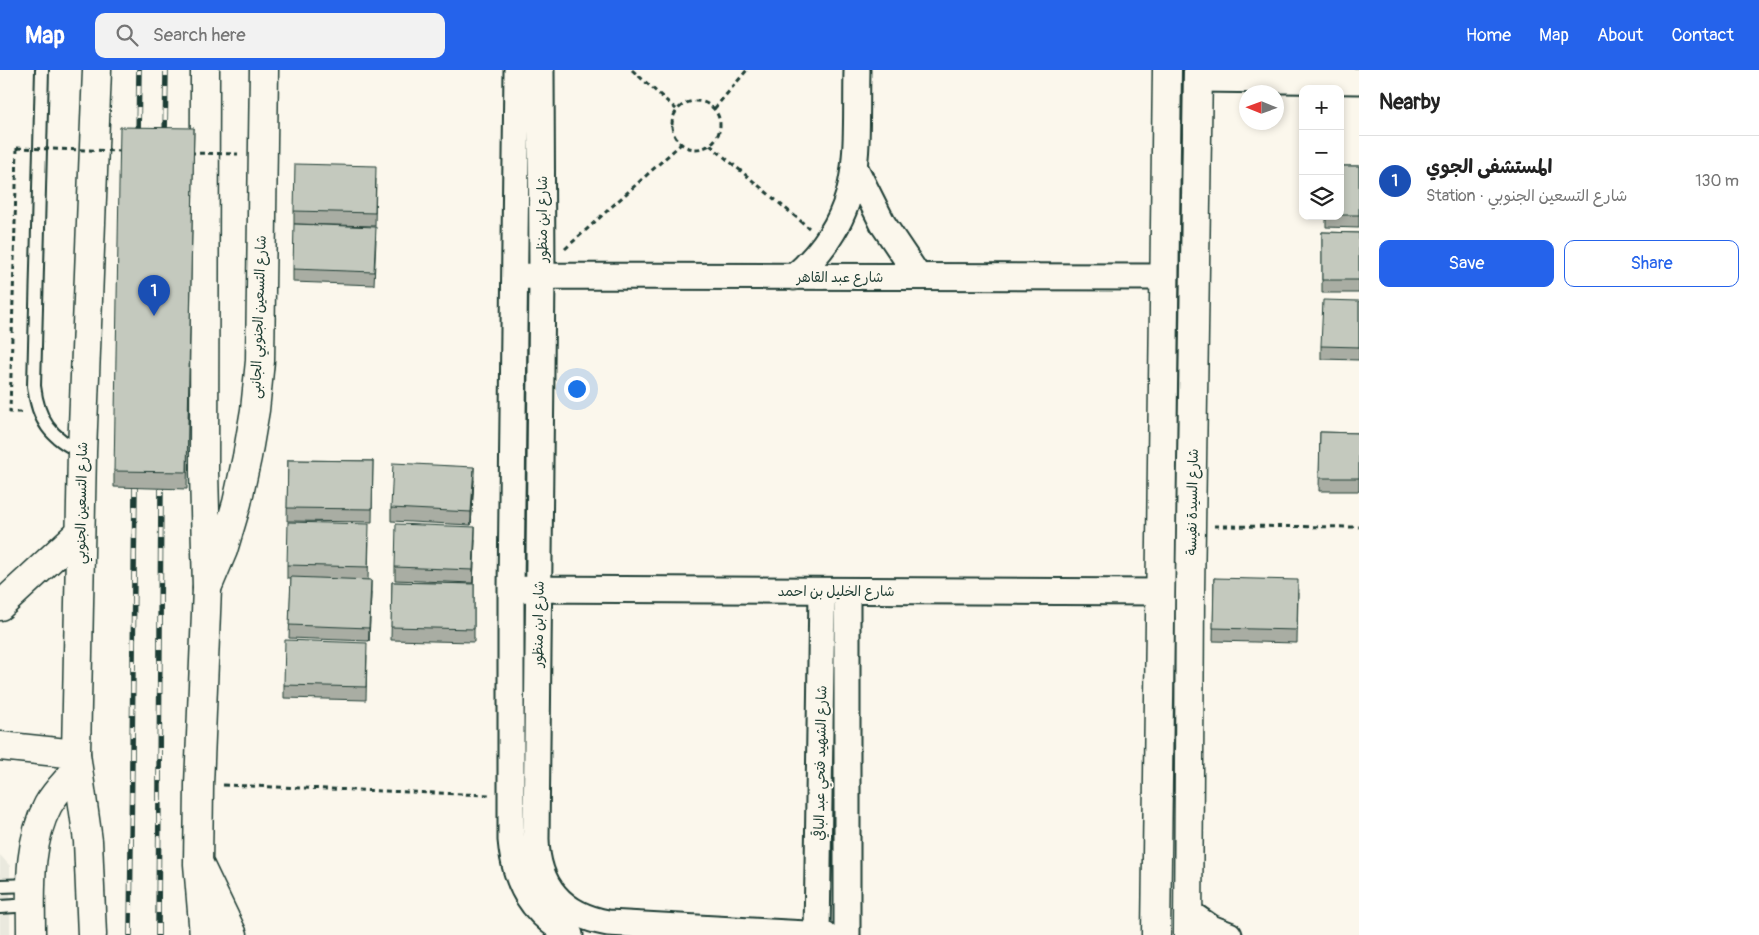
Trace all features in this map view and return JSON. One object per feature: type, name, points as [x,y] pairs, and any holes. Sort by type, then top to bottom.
[{"type":"main road","name":"شارع التسعين الجنوبي","points":[[92,935],[88,841],[76,762],[82,452],[97,70]]},
{"type":"main road","points":[[204,70],[204,472],[207,588],[199,784],[198,864],[204,935]]},
{"type":"main road","name":"شارع التسعين الجنوبي الجانبى","points":[[207,588],[224,550],[237,504],[255,410],[260,361],[264,70]]},
{"type":"main road","points":[[1156,935],[1167,70]]},
{"type":"main road","name":"شارع السيدة نفيسة","points":[[1188,924],[1191,526],[1199,75]]},
{"type":"main road","points":[[0,606],[80,532]]},
{"type":"main road","points":[[0,746],[76,762],[47,806],[39,824],[35,840],[31,935]]},
{"type":"main road","points":[[198,864],[233,935]]},
{"type":"street","name":"شارع ابن منظور","points":[[517,70],[511,840],[516,874],[532,904],[556,927],[570,935]]},
{"type":"street","name":"شارع ابن منظور","points":[[541,70],[542,273],[536,855],[540,870],[546,884],[566,907],[579,915],[593,920],[608,923],[825,935]]},
{"type":"street","points":[[794,276],[817,255],[827,242],[846,207],[855,168],[857,70]]},
{"type":"street","points":[[1199,75],[1359,81]]},
{"type":"street","points":[[855,168],[883,224],[918,276]]},
{"type":"street","name":"شارع عبد القاهر","points":[[516,276],[542,273],[1165,277]]},
{"type":"street","name":"شارع الخليل بن احمد","points":[[512,589],[1161,592]]},
{"type":"street","name":"شارع الشهيد فتحي عبد الباقي","points":[[817,935],[822,591]]},
{"type":"street","name":"شارع الشهيد فتحي عبد الباقي","points":[[847,591],[847,935]]},
{"type":"street","points":[[1188,924],[1211,928],[1229,935]]},
{"type":"lane","points":[[42,70],[34,386],[39,411],[44,422],[60,441],[82,452]]},
{"type":"lane","points":[[0,886],[32,895]]},
{"type":"lane","points":[[0,906],[32,895]]},
{"type":"path","points":[[632,70],[677,110]]},
{"type":"path","points":[[714,109],[747,70]]},
{"type":"path","points":[[692,101],[704,102],[714,109],[718,114],[720,128],[710,145],[692,149],[677,140],[672,128],[674,116],[681,106],[692,101]]},
{"type":"path","points":[[542,273],[681,144]]},
{"type":"path","points":[[710,145],[827,242]]},
{"type":"path","points":[[39,411],[10,412],[16,148],[132,151]]},
{"type":"path","points":[[180,152],[238,154]]},
{"type":"path","points":[[1191,526],[1359,528]]},
{"type":"path","points":[[199,784],[512,796]]},
{"type":"shaded area","points":[[0,855],[10,866],[10,935],[0,935]]},
{"type":"building","points":[[120,127],[194,128],[187,472],[114,471]]},
{"type":"building","points":[[295,164],[376,166],[375,213],[294,211]]},
{"type":"building","points":[[1344,166],[1359,166],[1359,215],[1344,215]]},
{"type":"building","points":[[294,224],[376,227],[374,272],[293,269]]},
{"type":"building","points":[[1322,232],[1359,233],[1359,280],[1322,280]]},
{"type":"building","points":[[1323,300],[1359,301],[1359,347],[1321,346]]},
{"type":"building","points":[[1320,432],[1359,433],[1359,478],[1319,478]]},
{"type":"building","points":[[288,460],[373,461],[372,509],[287,508]]},
{"type":"building","points":[[393,463],[474,467],[471,512],[391,508]]},
{"type":"building","points":[[288,522],[369,524],[368,567],[287,565]]},
{"type":"building","points":[[396,524],[475,527],[473,570],[395,567]]},
{"type":"building","points":[[291,577],[371,580],[369,628],[289,625]]},
{"type":"building","points":[[1214,578],[1298,580],[1297,630],[1213,628]]},
{"type":"building","points":[[392,582],[474,584],[474,629],[391,627]]},
{"type":"building","points":[[285,640],[367,643],[366,687],[284,685]]},
{"type":"railway","points":[[138,140],[139,70]]},
{"type":"railway","points":[[165,142],[166,70]]},
{"type":"railway","points":[[130,935],[135,488]]},
{"type":"railway","points":[[158,935],[161,488]]},
{"type":"place","name":"المستشفى الجوي","points":[[154,316]]}]
